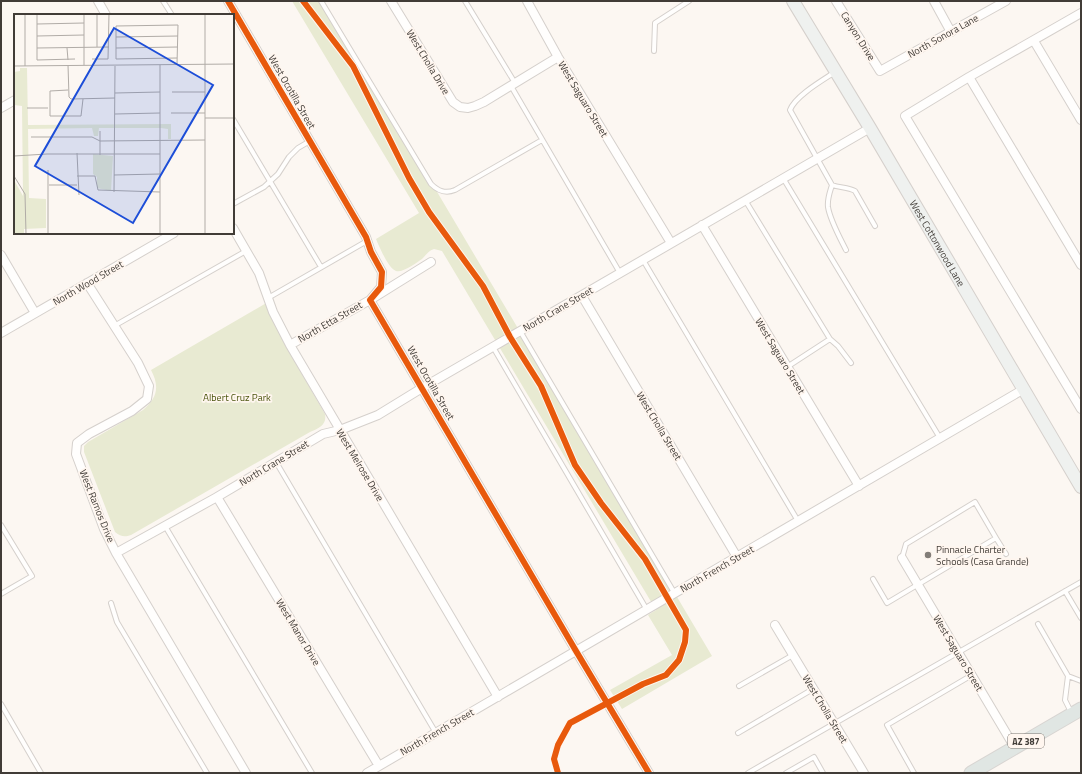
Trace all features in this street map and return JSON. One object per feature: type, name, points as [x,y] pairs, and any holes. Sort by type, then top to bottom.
[{"type":"main road","name":"West Cottonwood Lane","points":[[793,1],[870,128],[1081,487]]},
{"type":"main road","name":"AZ 387","points":[[971,773],[1076,711]]},
{"type":"street","points":[[98,1],[105,14]]},
{"type":"street","name":"West Ocotilla Street","points":[[228,1],[367,240],[371,252],[382,272],[382,287],[370,300],[649,773]]},
{"type":"street","name":"West Cholla Drive","points":[[391,1],[453,102],[464,107],[468,108],[475,106],[513,85],[558,57]]},
{"type":"street","points":[[527,1],[558,57]]},
{"type":"street","name":"Canyon Drive","points":[[836,1],[880,71]]},
{"type":"street","points":[[934,1],[951,32]]},
{"type":"street","name":"North Sonora Lane","points":[[880,71],[1006,1]]},
{"type":"street","points":[[1081,13],[969,77],[905,116],[1081,409]]},
{"type":"street","points":[[1034,41],[1081,120]]},
{"type":"street","name":"West Saguaro Street","points":[[558,57],[671,243]]},
{"type":"street","points":[[969,77],[1081,265]]},
{"type":"street","points":[[1,108],[14,101]]},
{"type":"street","name":"North Crane Street","points":[[116,553],[217,497],[323,434],[340,430],[378,415],[870,128]]},
{"type":"street","name":"West Saguaro Street","points":[[702,226],[859,486]]},
{"type":"street","name":"West Melrose Drive","points":[[234,230],[259,273],[274,312],[290,345],[498,697]]},
{"type":"street","name":"North Wood Street","points":[[1,333],[172,234]]},
{"type":"street","points":[[1,255],[35,313]]},
{"type":"street","name":"North Etta Street","points":[[290,345],[370,300],[431,262]]},
{"type":"street","name":"West Ramos Drive","points":[[87,283],[138,363],[149,386],[147,398],[132,412],[90,434],[77,443],[76,454],[104,529],[116,553],[246,773]]},
{"type":"street","name":"West Cholla Street","points":[[582,296],[736,557]]},
{"type":"street","name":"North French Street","points":[[367,773],[1024,389]]},
{"type":"street","name":"West Manor Drive","points":[[217,497],[379,766]]},
{"type":"street","name":"West Saguaro Street","points":[[902,558],[1015,748]]},
{"type":"street","name":"West Cholla Street","points":[[775,625],[864,773]]},
{"type":"lane","points":[[163,1],[171,14]]},
{"type":"lane","points":[[321,1],[427,177],[436,189],[448,193],[455,190],[542,140]]},
{"type":"lane","points":[[466,1],[542,140],[620,273]]},
{"type":"lane","points":[[654,51],[655,23],[688,1]]},
{"type":"lane","points":[[835,71],[808,90],[791,106],[790,110],[832,185],[839,188],[850,188],[855,191],[875,226]]},
{"type":"lane","points":[[234,120],[321,267]]},
{"type":"lane","points":[[234,203],[264,187],[278,174],[289,157],[298,148],[310,141]]},
{"type":"lane","points":[[783,178],[940,438]]},
{"type":"lane","points":[[832,185],[828,196],[828,207],[838,235],[846,250]]},
{"type":"lane","points":[[745,200],[830,339],[838,346],[851,363]]},
{"type":"lane","points":[[268,298],[367,240]]},
{"type":"lane","points":[[114,326],[246,251]]},
{"type":"lane","points":[[642,260],[798,521]]},
{"type":"lane","points":[[520,332],[675,594]]},
{"type":"lane","points":[[787,367],[830,339]]},
{"type":"lane","points":[[493,347],[647,610]]},
{"type":"lane","points":[[276,462],[436,733]]},
{"type":"lane","points":[[902,558],[906,544],[975,502],[1006,554]]},
{"type":"lane","points":[[1,525],[32,576],[1,594]]},
{"type":"lane","points":[[165,526],[312,773]]},
{"type":"lane","points":[[873,579],[887,603],[996,538]]},
{"type":"lane","points":[[748,773],[1081,582]]},
{"type":"lane","points":[[1066,591],[1081,618]]},
{"type":"lane","points":[[111,603],[117,622],[207,773]]},
{"type":"lane","points":[[1038,624],[1068,676],[1065,700],[1076,711]]},
{"type":"lane","points":[[739,686],[793,655]]},
{"type":"lane","points":[[914,773],[887,725],[972,675]]},
{"type":"lane","points":[[1068,676],[1081,681]]},
{"type":"lane","points":[[738,733],[813,689]]},
{"type":"lane","points":[[1,704],[41,773]]},
{"type":"lane","points":[[786,773],[814,757],[823,773]]},
{"type":"green space","points":[[292,1],[324,1],[712,656],[622,709],[610,690],[672,655],[648,615],[656,610],[442,251],[434,249],[413,265],[399,271],[393,269],[387,261],[376,239],[419,213]]},
{"type":"green space","name":"Albert Cruz Park","points":[[268,302],[283,341],[325,414],[324,423],[131,535],[123,536],[117,534],[84,452],[84,446],[88,442],[148,406],[156,392],[156,382],[151,370]]},
{"type":"cycle path","points":[[228,1],[366,237],[371,252],[382,272],[381,287],[370,300],[649,773]]},
{"type":"cycle path","points":[[303,1],[353,66],[409,178],[429,212],[483,286],[510,337],[541,386],[575,465],[601,503],[645,559],[686,630],[685,642],[679,660],[666,675],[643,684],[570,723],[558,745],[554,759],[558,773]]},
{"type":"place","name":"Pinnacle Charter Schools (Casa Grande)","points":[[928,555]]}]
